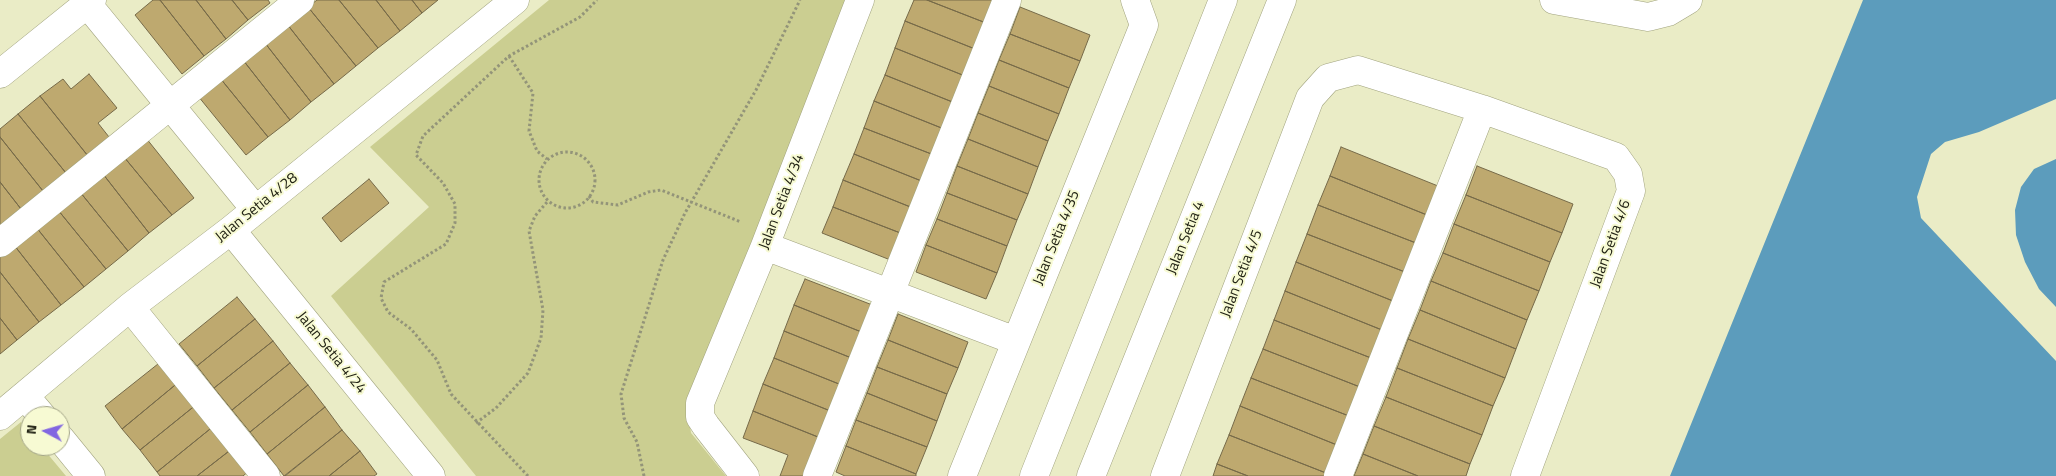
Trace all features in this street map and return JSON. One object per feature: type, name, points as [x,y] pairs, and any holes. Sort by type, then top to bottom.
[{"type":"street","points":[[0,244],[300,0]]},
{"type":"street","name":"Jalan Setia 4/34","points":[[745,476],[700,417],[700,403],[757,236],[860,0]]},
{"type":"street","points":[[817,476],[1007,0]]},
{"type":"street","name":"Jalan Setia 4/35","points":[[962,476],[1144,25],[1135,0]]},
{"type":"street","points":[[1034,476],[1223,0]]},
{"type":"street","name":"Jalan Setia 4","points":[[1091,476],[1282,0]]},
{"type":"street","points":[[1554,0],[1648,17],[1668,12],[1688,0]]},
{"type":"street","points":[[0,74],[88,1],[255,209]]},
{"type":"street","name":"Jalan Setia 4/28","points":[[34,406],[130,308],[231,230],[496,6]]},
{"type":"street","name":"Jalan Setia 4/6","points":[[1328,78],[1358,70],[1482,109],[1616,157],[1628,174],[1631,191],[1524,476]]},
{"type":"street","name":"Jalan Setia 4/5","points":[[1165,476],[1310,98],[1328,78]]},
{"type":"street","points":[[1338,476],[1482,109]]},
{"type":"street","name":"Jalan Setia 4/24","points":[[231,230],[431,476]]},
{"type":"street","points":[[757,236],[890,293],[1016,341]]},
{"type":"street","points":[[130,308],[266,476]]},
{"type":"street","name":"Jalan Setia 4/28","points":[[0,416],[20,410]]},
{"type":"street","points":[[70,450],[91,476]]},
{"type":"path","points":[[528,476],[476,423],[451,394],[437,360],[411,329],[388,312],[381,298],[384,282],[446,244],[455,222],[454,204],[443,183],[416,155],[423,136],[509,56],[580,17],[597,0]]},
{"type":"path","points":[[644,476],[637,442],[624,418],[621,394],[663,260],[692,202],[756,90],[800,0]]},
{"type":"path","points":[[509,56],[533,93],[529,131],[537,151],[547,159]]},
{"type":"path","points":[[564,152],[573,152],[588,162],[595,179],[589,196],[582,203],[565,208],[555,206],[548,200],[539,184],[539,175],[547,159],[564,152]]},
{"type":"path","points":[[589,196],[593,202],[618,205],[648,192],[661,190],[692,202],[757,236]]},
{"type":"path","points":[[476,423],[496,408],[528,373],[541,338],[543,310],[530,232],[535,216],[548,200]]},
{"type":"green space","points":[[549,0],[847,0],[687,406],[691,433],[726,476],[476,476],[331,296],[429,207],[370,147]]},
{"type":"green space","points":[[20,423],[20,456],[49,456],[66,476],[0,476],[0,439]]},
{"type":"water","points":[[1863,0],[2056,0],[2056,99],[1979,132],[1945,142],[1931,154],[1917,197],[1921,218],[2056,361],[2056,476],[1670,476]]},
{"type":"water","points":[[2056,159],[2056,307],[2039,289],[2025,262],[2016,235],[2015,210],[2021,187],[2034,169]]},
{"type":"building","points":[[153,0],[160,0],[204,56],[182,74],[135,15]]},
{"type":"building","points":[[160,0],[196,0],[226,39],[204,56]]},
{"type":"building","points":[[196,0],[232,0],[248,20],[226,39]]},
{"type":"building","points":[[232,0],[268,0],[270,3],[248,20]]},
{"type":"building","points":[[317,0],[339,0],[378,48],[356,66],[308,7]]},
{"type":"building","points":[[339,0],[376,0],[400,31],[378,48]]},
{"type":"building","points":[[376,0],[412,0],[422,13],[400,31]]},
{"type":"building","points":[[412,0],[438,0],[422,13]]},
{"type":"building","points":[[914,0],[927,0],[986,23],[975,49],[905,21]]},
{"type":"building","points":[[927,0],[995,0],[986,23]]},
{"type":"building","points":[[308,7],[356,66],[334,84],[287,24]]},
{"type":"building","points":[[1020,7],[1090,35],[1080,61],[1010,34]]},
{"type":"building","points":[[905,21],[975,49],[965,76],[895,48]]},
{"type":"building","points":[[287,24],[334,84],[311,102],[265,43]]},
{"type":"building","points":[[1010,34],[1080,61],[1069,88],[999,60]]},
{"type":"building","points":[[265,43],[311,102],[290,120],[243,60]]},
{"type":"building","points":[[895,48],[965,76],[955,103],[885,75]]},
{"type":"building","points":[[243,60],[290,120],[268,137],[220,78]]},
{"type":"building","points":[[999,60],[1069,88],[1059,114],[989,86]]},
{"type":"building","points":[[89,74],[117,108],[98,123],[109,137],[88,156],[40,96],[63,79],[71,89]]},
{"type":"building","points":[[885,75],[955,103],[944,129],[874,101]]},
{"type":"building","points":[[220,78],[268,137],[246,155],[198,96]]},
{"type":"building","points":[[989,86],[1059,114],[1048,141],[978,113]]},
{"type":"building","points":[[40,96],[88,156],[66,173],[18,114]]},
{"type":"building","points":[[874,101],[944,129],[934,155],[864,128]]},
{"type":"building","points":[[978,113],[1048,141],[1038,167],[968,139]]},
{"type":"building","points":[[18,114],[66,173],[43,191],[0,137],[0,129]]},
{"type":"building","points":[[864,128],[934,155],[924,182],[854,154]]},
{"type":"building","points":[[0,137],[43,191],[21,209],[0,182]]},
{"type":"building","points":[[146,138],[194,198],[172,215],[124,157]]},
{"type":"building","points":[[968,139],[1038,167],[1028,194],[957,166]]},
{"type":"building","points":[[1341,147],[1438,186],[1427,215],[1330,176]]},
{"type":"building","points":[[854,154],[924,182],[913,208],[843,180]]},
{"type":"building","points":[[124,157],[172,215],[149,233],[103,174]]},
{"type":"building","points":[[957,166],[1028,194],[1017,220],[947,193]]},
{"type":"building","points":[[1477,166],[1573,204],[1562,233],[1466,195]]},
{"type":"building","points":[[103,174],[149,233],[128,251],[80,192]]},
{"type":"building","points":[[1330,176],[1427,215],[1416,243],[1318,205]]},
{"type":"building","points":[[369,179],[389,203],[341,242],[322,218]]},
{"type":"building","points":[[843,180],[913,208],[903,234],[833,207]]},
{"type":"building","points":[[0,182],[21,209],[0,227]]},
{"type":"building","points":[[80,192],[128,251],[106,269],[58,210]]},
{"type":"building","points":[[947,193],[1017,220],[1007,246],[937,219]]},
{"type":"building","points":[[1466,195],[1562,233],[1550,262],[1454,224]]},
{"type":"building","points":[[1318,205],[1416,243],[1405,272],[1307,234]]},
{"type":"building","points":[[833,207],[903,234],[893,261],[822,233]]},
{"type":"building","points":[[58,210],[106,269],[84,287],[36,227]]},
{"type":"building","points":[[937,219],[1007,246],[997,273],[926,245]]},
{"type":"building","points":[[1454,224],[1550,262],[1539,291],[1443,253]]},
{"type":"building","points":[[36,227],[84,287],[61,305],[14,245]]},
{"type":"building","points":[[1307,234],[1405,272],[1393,301],[1296,262]]},
{"type":"building","points":[[14,245],[61,305],[39,322],[0,272],[0,257]]},
{"type":"building","points":[[926,245],[997,273],[986,299],[916,272]]},
{"type":"building","points":[[1443,253],[1539,291],[1527,320],[1431,281]]},
{"type":"building","points":[[1296,262],[1393,301],[1382,330],[1285,291]]},
{"type":"building","points":[[0,272],[39,322],[17,340],[0,318]]},
{"type":"building","points":[[805,279],[875,306],[864,333],[794,305]]},
{"type":"building","points":[[1431,281],[1527,320],[1516,349],[1420,310]]},
{"type":"building","points":[[1285,291],[1382,330],[1371,358],[1274,320]]},
{"type":"building","points":[[237,297],[255,319],[197,366],[179,344]]},
{"type":"building","points":[[794,305],[864,333],[854,359],[784,331]]},
{"type":"building","points":[[1420,310],[1516,349],[1505,378],[1408,339]]},
{"type":"building","points":[[898,314],[968,342],[958,368],[888,340]]},
{"type":"building","points":[[0,318],[17,340],[0,354]]},
{"type":"building","points":[[255,319],[273,341],[214,388],[197,366]]},
{"type":"building","points":[[1274,320],[1371,358],[1360,387],[1263,349]]},
{"type":"building","points":[[784,331],[854,359],[844,386],[774,358]]},
{"type":"building","points":[[1408,339],[1505,378],[1493,406],[1397,368]]},
{"type":"building","points":[[888,340],[958,368],[947,394],[877,367]]},
{"type":"building","points":[[273,341],[290,363],[232,410],[214,388]]},
{"type":"building","points":[[1263,349],[1360,387],[1349,416],[1251,378]]},
{"type":"building","points":[[774,358],[844,386],[833,412],[763,384]]},
{"type":"building","points":[[163,360],[180,381],[122,429],[105,406]]},
{"type":"building","points":[[290,363],[308,385],[250,432],[232,410]]},
{"type":"building","points":[[877,367],[947,394],[937,421],[867,393]]},
{"type":"building","points":[[1397,368],[1493,406],[1482,435],[1386,397]]},
{"type":"building","points":[[1251,378],[1349,416],[1337,445],[1240,406]]},
{"type":"building","points":[[180,381],[197,404],[140,450],[122,429]]},
{"type":"building","points":[[763,384],[833,412],[823,439],[753,411]]},
{"type":"building","points":[[308,385],[325,407],[267,454],[250,432]]},
{"type":"building","points":[[867,393],[937,421],[927,447],[856,420]]},
{"type":"building","points":[[1386,397],[1482,435],[1470,464],[1374,426]]},
{"type":"building","points":[[197,404],[215,425],[157,472],[140,450]]},
{"type":"building","points":[[1240,406],[1337,445],[1326,473],[1229,435]]},
{"type":"building","points":[[325,407],[342,430],[284,476],[267,454]]},
{"type":"building","points":[[753,411],[823,439],[808,476],[780,476],[788,455],[743,438]]},
{"type":"building","points":[[856,420],[927,447],[916,474],[846,446]]},
{"type":"building","points":[[215,425],[233,448],[197,476],[160,476],[157,472]]},
{"type":"building","points":[[1374,426],[1470,464],[1466,476],[1418,476],[1363,454]]},
{"type":"building","points":[[342,430],[360,451],[329,476],[285,476]]},
{"type":"building","points":[[1229,435],[1326,473],[1325,476],[1248,476],[1217,464]]},
{"type":"building","points":[[846,446],[916,474],[916,476],[845,476],[836,472]]},
{"type":"building","points":[[233,448],[250,470],[243,476],[197,476]]},
{"type":"building","points":[[360,451],[377,474],[374,476],[329,476]]},
{"type":"building","points":[[1363,454],[1418,476],[1354,476]]},
{"type":"building","points":[[1217,464],[1248,476],[1213,476]]}]
